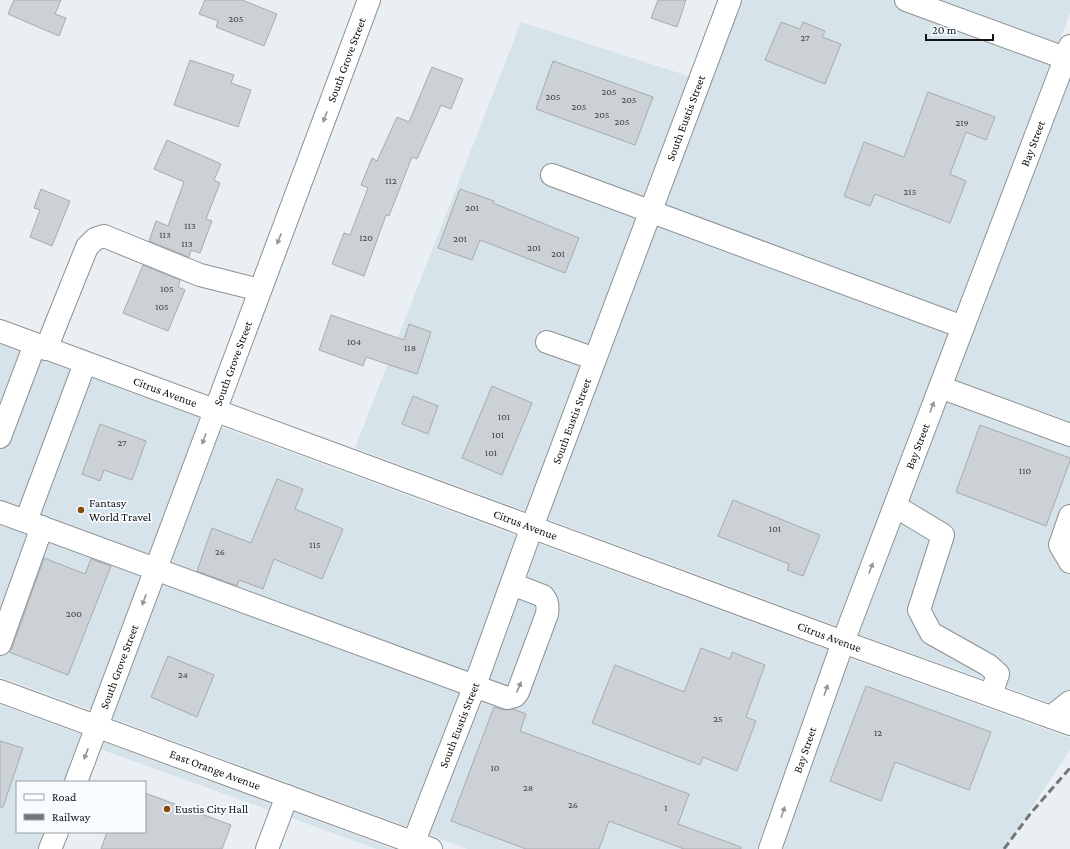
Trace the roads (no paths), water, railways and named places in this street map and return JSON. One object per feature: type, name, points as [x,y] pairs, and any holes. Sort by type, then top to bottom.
[{"type":"street","name":"South Grove Street","points":[[76,781],[369,0]]},
{"type":"street","name":"South Eustis Street","points":[[419,847],[532,527],[730,0]]},
{"type":"street","points":[[906,0],[1068,55]]},
{"type":"street","name":"Bay Street","points":[[770,849],[843,642],[1068,55]]},
{"type":"street","points":[[552,176],[963,327]]},
{"type":"street","points":[[0,436],[87,247],[95,238],[104,236],[200,276],[260,290]]},
{"type":"street","name":"Citrus Avenue","points":[[0,331],[214,411],[1061,721]]},
{"type":"street","points":[[546,342],[595,359]]},
{"type":"street","points":[[0,644],[34,524],[85,363]]},
{"type":"street","points":[[940,387],[1070,435]]},
{"type":"street","points":[[895,506],[942,535],[919,610],[931,633],[988,665],[998,674],[991,696]]},
{"type":"street","points":[[0,512],[507,698],[515,696],[518,692],[547,614],[548,607],[543,596],[512,584]]},
{"type":"street","points":[[1070,516],[1060,545],[1070,562]]},
{"type":"street","name":"East Orange Avenue","points":[[0,691],[287,796],[419,847]]},
{"type":"street","points":[[1061,721],[1070,702]]},
{"type":"street","points":[[267,849],[287,796]]},
{"type":"street","points":[[50,849],[57,833]]},
{"type":"railway","points":[[1004,849],[1030,814],[1070,768]]},
{"type":"place","name":"Fantasy World Travel","points":[[81,510]]},
{"type":"place","name":"Eustis City Hall","points":[[167,809]]}]
